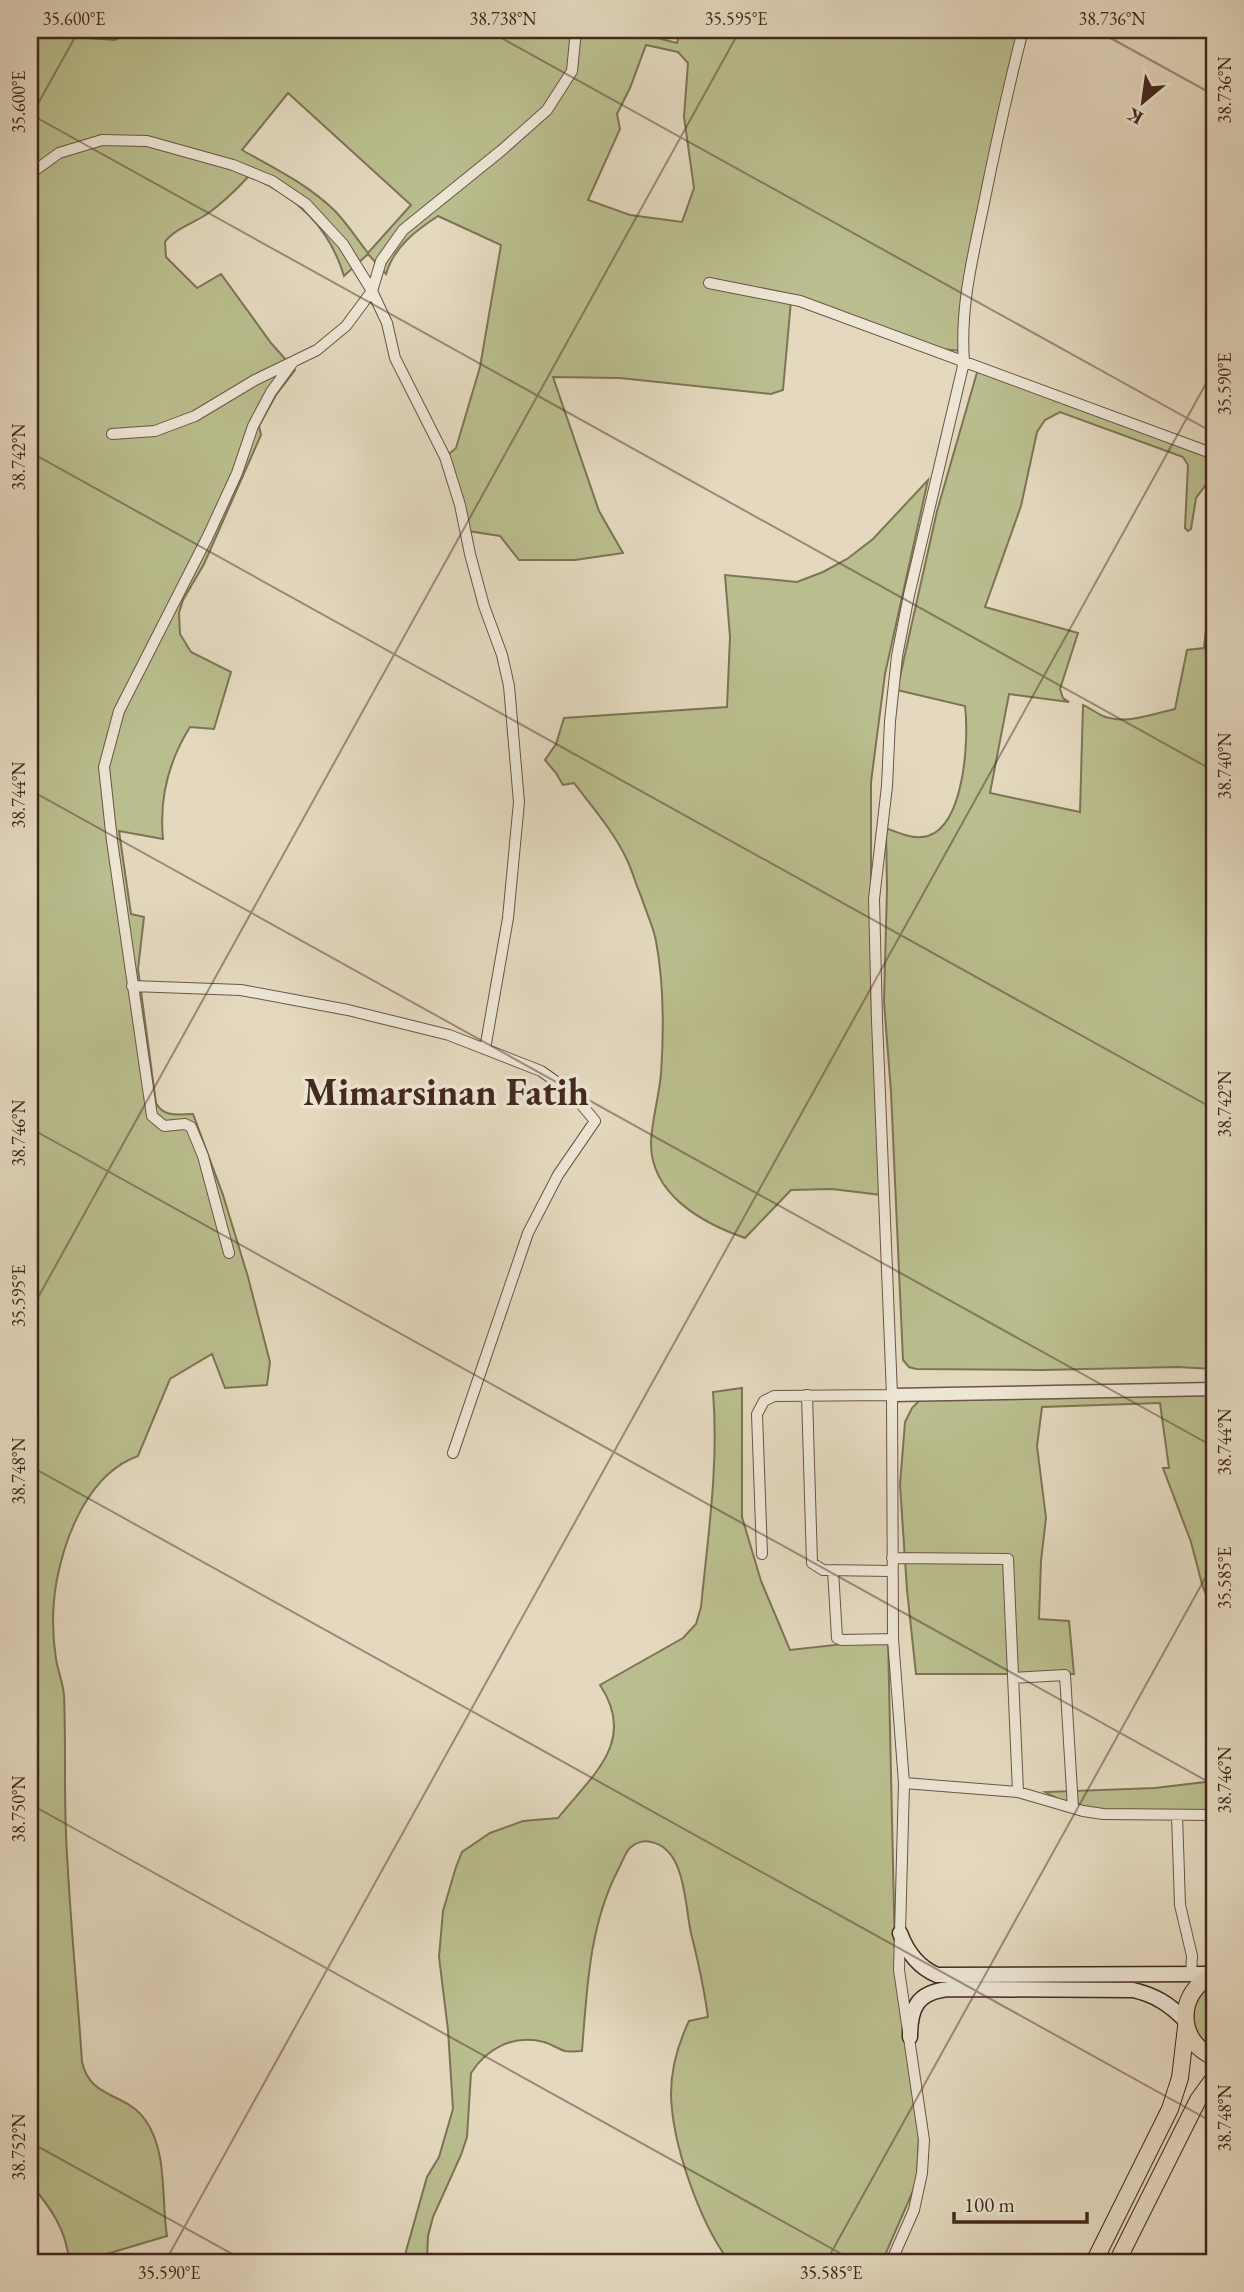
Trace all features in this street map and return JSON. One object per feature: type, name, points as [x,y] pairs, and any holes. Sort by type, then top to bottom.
[{"type":"highway","points":[[1094,2262],[1174,2100],[1180,2078],[1186,2005],[1203,1980],[1214,1975]]},
{"type":"highway","points":[[1186,2024],[1198,2047],[1214,2057]]},
{"type":"highway","points":[[1116,2262],[1198,2100],[1214,2078]]},
{"type":"main road","points":[[900,1933],[913,1958],[923,1968],[937,1975],[1214,1975]]},
{"type":"main road","points":[[910,2038],[910,2017],[916,2003],[929,1994],[949,1989],[1133,1990],[1153,1995],[1166,2002],[1186,2024]]},
{"type":"street","points":[[112,434],[155,431],[195,416],[255,380],[317,350],[346,326],[372,291],[381,261],[403,230],[547,110],[572,71],[576,30]]},
{"type":"street","points":[[891,2262],[914,2210],[924,2155],[923,2126],[900,1970],[904,1783],[893,1639],[892,1395],[874,899],[887,786],[897,656],[964,362],[966,290],[1023,30]]},
{"type":"street","points":[[30,174],[59,153],[102,140],[146,141],[233,165],[272,181],[306,204],[343,244],[372,291],[387,323],[395,358],[445,457],[460,505],[480,593],[502,655],[509,686],[519,802],[508,918],[485,1049]]},
{"type":"street","points":[[709,283],[800,301],[1214,454]]},
{"type":"street","points":[[229,1253],[202,1156],[191,1127],[185,1124],[164,1126],[152,1116],[112,841],[104,767],[119,711],[208,536],[237,473],[253,426],[271,392],[293,362]]},
{"type":"street","points":[[132,986],[241,990],[348,1010],[449,1035],[541,1071],[571,1092],[595,1121],[558,1175],[528,1233],[453,1453]]},
{"type":"street","points":[[762,1554],[757,1414],[764,1401],[774,1396],[1214,1389]]},
{"type":"street","points":[[807,1395],[811,1559],[817,1568],[892,1571]]},
{"type":"street","points":[[892,1558],[1008,1559],[1018,1792]]},
{"type":"street","points":[[832,1570],[837,1638],[893,1639]]},
{"type":"street","points":[[1013,1678],[1065,1675],[1073,1808]]},
{"type":"street","points":[[904,1783],[1018,1792],[1103,1814],[1214,1815]]},
{"type":"street","points":[[1178,1815],[1180,1905],[1192,1955],[1191,1975]]},
{"type":"green space","points":[[131,30],[644,30],[645,35],[677,43],[681,30],[1024,30],[976,237],[961,351],[911,346],[791,301],[783,390],[771,394],[620,378],[553,377],[599,511],[623,553],[575,560],[519,560],[500,536],[462,530],[443,459],[456,448],[480,367],[501,245],[438,216],[406,241],[394,256],[386,274],[368,254],[344,276],[329,242],[308,215],[282,193],[249,176],[218,205],[184,226],[165,242],[166,257],[197,288],[221,274],[271,343],[295,370],[276,395],[259,426],[261,435],[204,564],[183,600],[179,613],[180,634],[191,652],[231,672],[214,729],[190,727],[182,740],[164,795],[163,839],[119,831],[131,914],[144,917],[138,969],[156,1103],[168,1113],[193,1114],[223,1195],[270,1362],[267,1385],[225,1388],[212,1354],[170,1379],[138,1456],[121,1464],[94,1490],[74,1524],[61,1561],[54,1599],[53,1629],[64,1695],[67,1862],[82,2062],[93,2083],[138,2111],[153,2134],[161,2162],[167,2236],[80,2262],[69,2262],[61,2229],[30,2183],[30,34],[115,40]],"holes":[[[646,45],[678,52],[688,63],[684,117],[694,188],[682,222],[630,215],[588,200],[620,129],[617,114]],[[288,93],[411,205],[368,253],[334,210],[313,192],[242,150]]]},
{"type":"green space","points":[[978,369],[1214,456],[1214,474],[1196,498],[1191,529],[1188,531],[1185,528],[1188,465],[1183,457],[1060,412],[1045,420],[1037,432],[1021,506],[985,607],[1078,633],[1060,689],[1063,698],[1069,702],[1009,694],[990,793],[1080,812],[1083,705],[1103,716],[1121,719],[1139,718],[1175,709],[1187,650],[1204,648],[1214,573],[1214,999],[1208,1069],[1214,1123],[1214,1369],[916,1369],[909,1367],[903,1360],[891,1092],[884,1002],[886,828],[917,837],[928,836],[940,828],[950,815],[962,778],[966,738],[965,706],[897,690],[937,511]]},
{"type":"green space","points":[[928,480],[885,674],[871,782],[871,988],[882,1195],[832,1189],[791,1190],[745,1238],[696,1215],[669,1191],[659,1177],[651,1142],[663,1041],[662,990],[655,935],[630,866],[617,841],[574,783],[563,785],[545,760],[556,744],[564,718],[727,707],[730,637],[725,575],[797,582],[823,572],[847,559],[873,539]]},
{"type":"green space","points":[[742,1388],[742,1517],[761,1581],[790,1650],[888,1639],[895,1954],[919,2135],[917,2177],[913,2191],[882,2262],[728,2260],[697,2203],[682,2158],[673,2114],[672,2075],[682,2038],[689,2021],[708,2017],[682,1880],[671,1855],[663,1847],[643,1841],[633,1845],[627,1852],[608,1891],[601,1913],[591,1958],[582,2051],[565,2051],[544,2042],[522,2040],[502,2045],[478,2064],[471,2073],[467,2137],[433,2217],[428,2236],[427,2262],[403,2262],[427,2177],[439,2157],[453,2109],[448,2030],[439,1957],[443,1911],[456,1867],[462,1852],[490,1833],[523,1821],[558,1818],[596,1772],[612,1741],[614,1724],[610,1705],[600,1685],[683,1638],[696,1624],[701,1607],[712,1500],[715,1446],[713,1392]]},
{"type":"green space","points":[[1214,1393],[1214,1617],[1191,1542],[1163,1468],[1169,1468],[1160,1403],[1042,1407],[1037,1446],[1046,1518],[1039,1619],[1069,1621],[1074,1674],[916,1674],[900,1485],[905,1422],[912,1408],[920,1400]]},
{"type":"green space","points":[[1214,1781],[1214,1810],[1149,1814],[1106,1812],[1065,1802],[1045,1792],[1155,1788]]},
{"type":"green space","points":[[1214,1984],[1214,2049],[1199,2034],[1194,2016],[1199,1998]]},
{"type":"district","name":"Mimarsinan Fatih","points":[[446,1092]]}]
